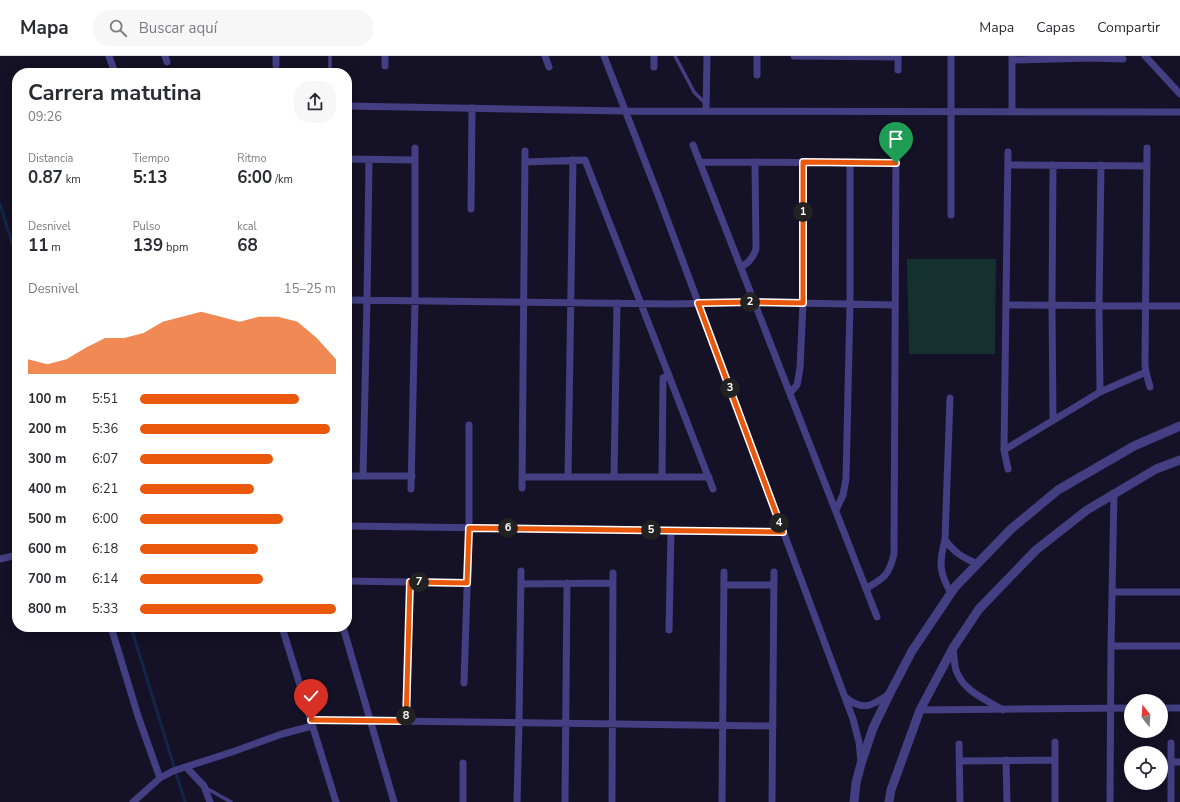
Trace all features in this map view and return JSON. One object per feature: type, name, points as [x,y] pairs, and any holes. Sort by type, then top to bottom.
[{"type":"street","points":[[110,56],[114,68]]},
{"type":"street","points":[[276,56],[276,65]]},
{"type":"street","points":[[385,56],[385,66]]},
{"type":"street","points":[[545,56],[549,67]]},
{"type":"street","points":[[604,56],[845,697],[859,742],[861,764]]},
{"type":"street","points":[[654,56],[654,67]]},
{"type":"street","points":[[706,107],[707,56]]},
{"type":"street","points":[[757,56],[757,75]]},
{"type":"street","points":[[794,56],[898,57],[898,70]]},
{"type":"street","points":[[951,56],[951,215]]},
{"type":"street","points":[[1145,56],[1180,94]]},
{"type":"street","points":[[1012,112],[1012,58],[1092,57],[1123,59]]},
{"type":"street","points":[[352,106],[625,111],[706,107],[951,112],[1180,112]]},
{"type":"street","points":[[471,209],[472,108]]},
{"type":"street","points":[[693,145],[867,588],[877,617]]},
{"type":"street","points":[[411,489],[415,301],[415,148]]},
{"type":"street","points":[[1147,148],[1146,372],[1150,387]]},
{"type":"street","points":[[522,488],[525,151]]},
{"type":"street","points":[[867,588],[882,579],[891,568],[894,554],[896,152]]},
{"type":"street","points":[[1008,152],[1004,450],[1008,469]]},
{"type":"street","points":[[352,159],[415,160]]},
{"type":"street","points":[[363,476],[369,160]]},
{"type":"street","points":[[568,477],[573,160]]},
{"type":"street","points":[[525,162],[585,160],[713,489]]},
{"type":"street","points":[[700,162],[896,163]]},
{"type":"street","points":[[741,267],[752,259],[756,249],[755,162]]},
{"type":"street","points":[[790,393],[797,385],[800,368],[803,303],[803,162]]},
{"type":"street","points":[[836,510],[843,495],[846,479],[850,304],[850,163]]},
{"type":"street","points":[[1008,165],[1147,166]]},
{"type":"street","points":[[1053,165],[1053,420]]},
{"type":"street","points":[[1100,392],[1099,306],[1101,165]]},
{"type":"street","points":[[352,300],[641,304],[754,302],[895,305]]},
{"type":"street","points":[[614,477],[617,303]]},
{"type":"street","points":[[1006,305],[1180,306]]},
{"type":"street","points":[[1004,450],[1100,392],[1146,372]]},
{"type":"street","points":[[662,477],[663,378],[669,375]]},
{"type":"street","points":[[950,398],[945,540],[942,552],[942,573],[944,582],[951,593]]},
{"type":"street","points":[[464,684],[469,528],[469,425]]},
{"type":"street","points":[[854,802],[856,783],[873,728],[912,651],[955,587],[1011,529],[1058,490],[1134,446],[1180,426]]},
{"type":"street","points":[[889,802],[891,790],[920,710],[953,648],[979,609],[1036,550],[1087,510],[1156,469],[1180,460]]},
{"type":"street","points":[[352,476],[412,476]]},
{"type":"street","points":[[522,477],[709,477]]},
{"type":"street","points":[[1110,802],[1114,493]]},
{"type":"street","points":[[352,526],[783,532]]},
{"type":"street","points":[[669,630],[671,531]]},
{"type":"street","points":[[945,540],[961,556],[977,564]]},
{"type":"street","points":[[0,559],[12,556]]},
{"type":"street","points":[[517,802],[520,722],[521,571]]},
{"type":"street","points":[[722,802],[724,572]]},
{"type":"street","points":[[772,802],[774,572]]},
{"type":"street","points":[[612,802],[613,573]]},
{"type":"street","points":[[352,581],[467,583]]},
{"type":"street","points":[[406,721],[410,582]]},
{"type":"street","points":[[565,802],[567,583]]},
{"type":"street","points":[[521,584],[613,583]]},
{"type":"street","points":[[724,585],[774,585]]},
{"type":"street","points":[[1112,592],[1180,592]]},
{"type":"street","points":[[113,632],[138,716],[160,778]]},
{"type":"street","points":[[284,632],[336,802]]},
{"type":"street","points":[[344,632],[369,721],[394,802]]},
{"type":"street","points":[[1111,646],[1180,646]]},
{"type":"street","points":[[953,648],[955,669],[960,680],[970,691],[1003,710]]},
{"type":"street","points":[[845,697],[852,703],[862,706],[874,705],[890,693]]},
{"type":"street","points":[[920,710],[1124,708]]},
{"type":"street","points":[[1168,708],[1180,708]]},
{"type":"street","points":[[133,802],[160,778],[173,771],[232,752],[311,723],[406,721],[773,726]]},
{"type":"street","points":[[1055,742],[1055,802]]},
{"type":"street","points":[[958,744],[960,761],[960,802]]},
{"type":"street","points":[[1171,802],[1172,744]]},
{"type":"street","points":[[1006,760],[1007,802]]},
{"type":"street","points":[[960,761],[1055,760]]},
{"type":"street","points":[[1171,762],[1180,762]]},
{"type":"street","points":[[463,763],[463,802]]},
{"type":"street","points":[[186,767],[204,786],[210,802]]},
{"type":"lane","points":[[330,56],[330,68]]},
{"type":"lane","points":[[675,56],[694,92],[706,107]]},
{"type":"lane","points":[[204,786],[231,802]]},
{"type":"green space","points":[[907,259],[996,259],[995,354],[909,354]]},
{"type":"waterway","points":[[0,204],[12,243]]},
{"type":"waterway","points":[[133,632],[185,802]]},
{"type":"route","points":[[311,720],[406,721],[410,582],[467,583],[469,528],[783,532],[698,303],[803,303],[803,162],[896,163]]}]
